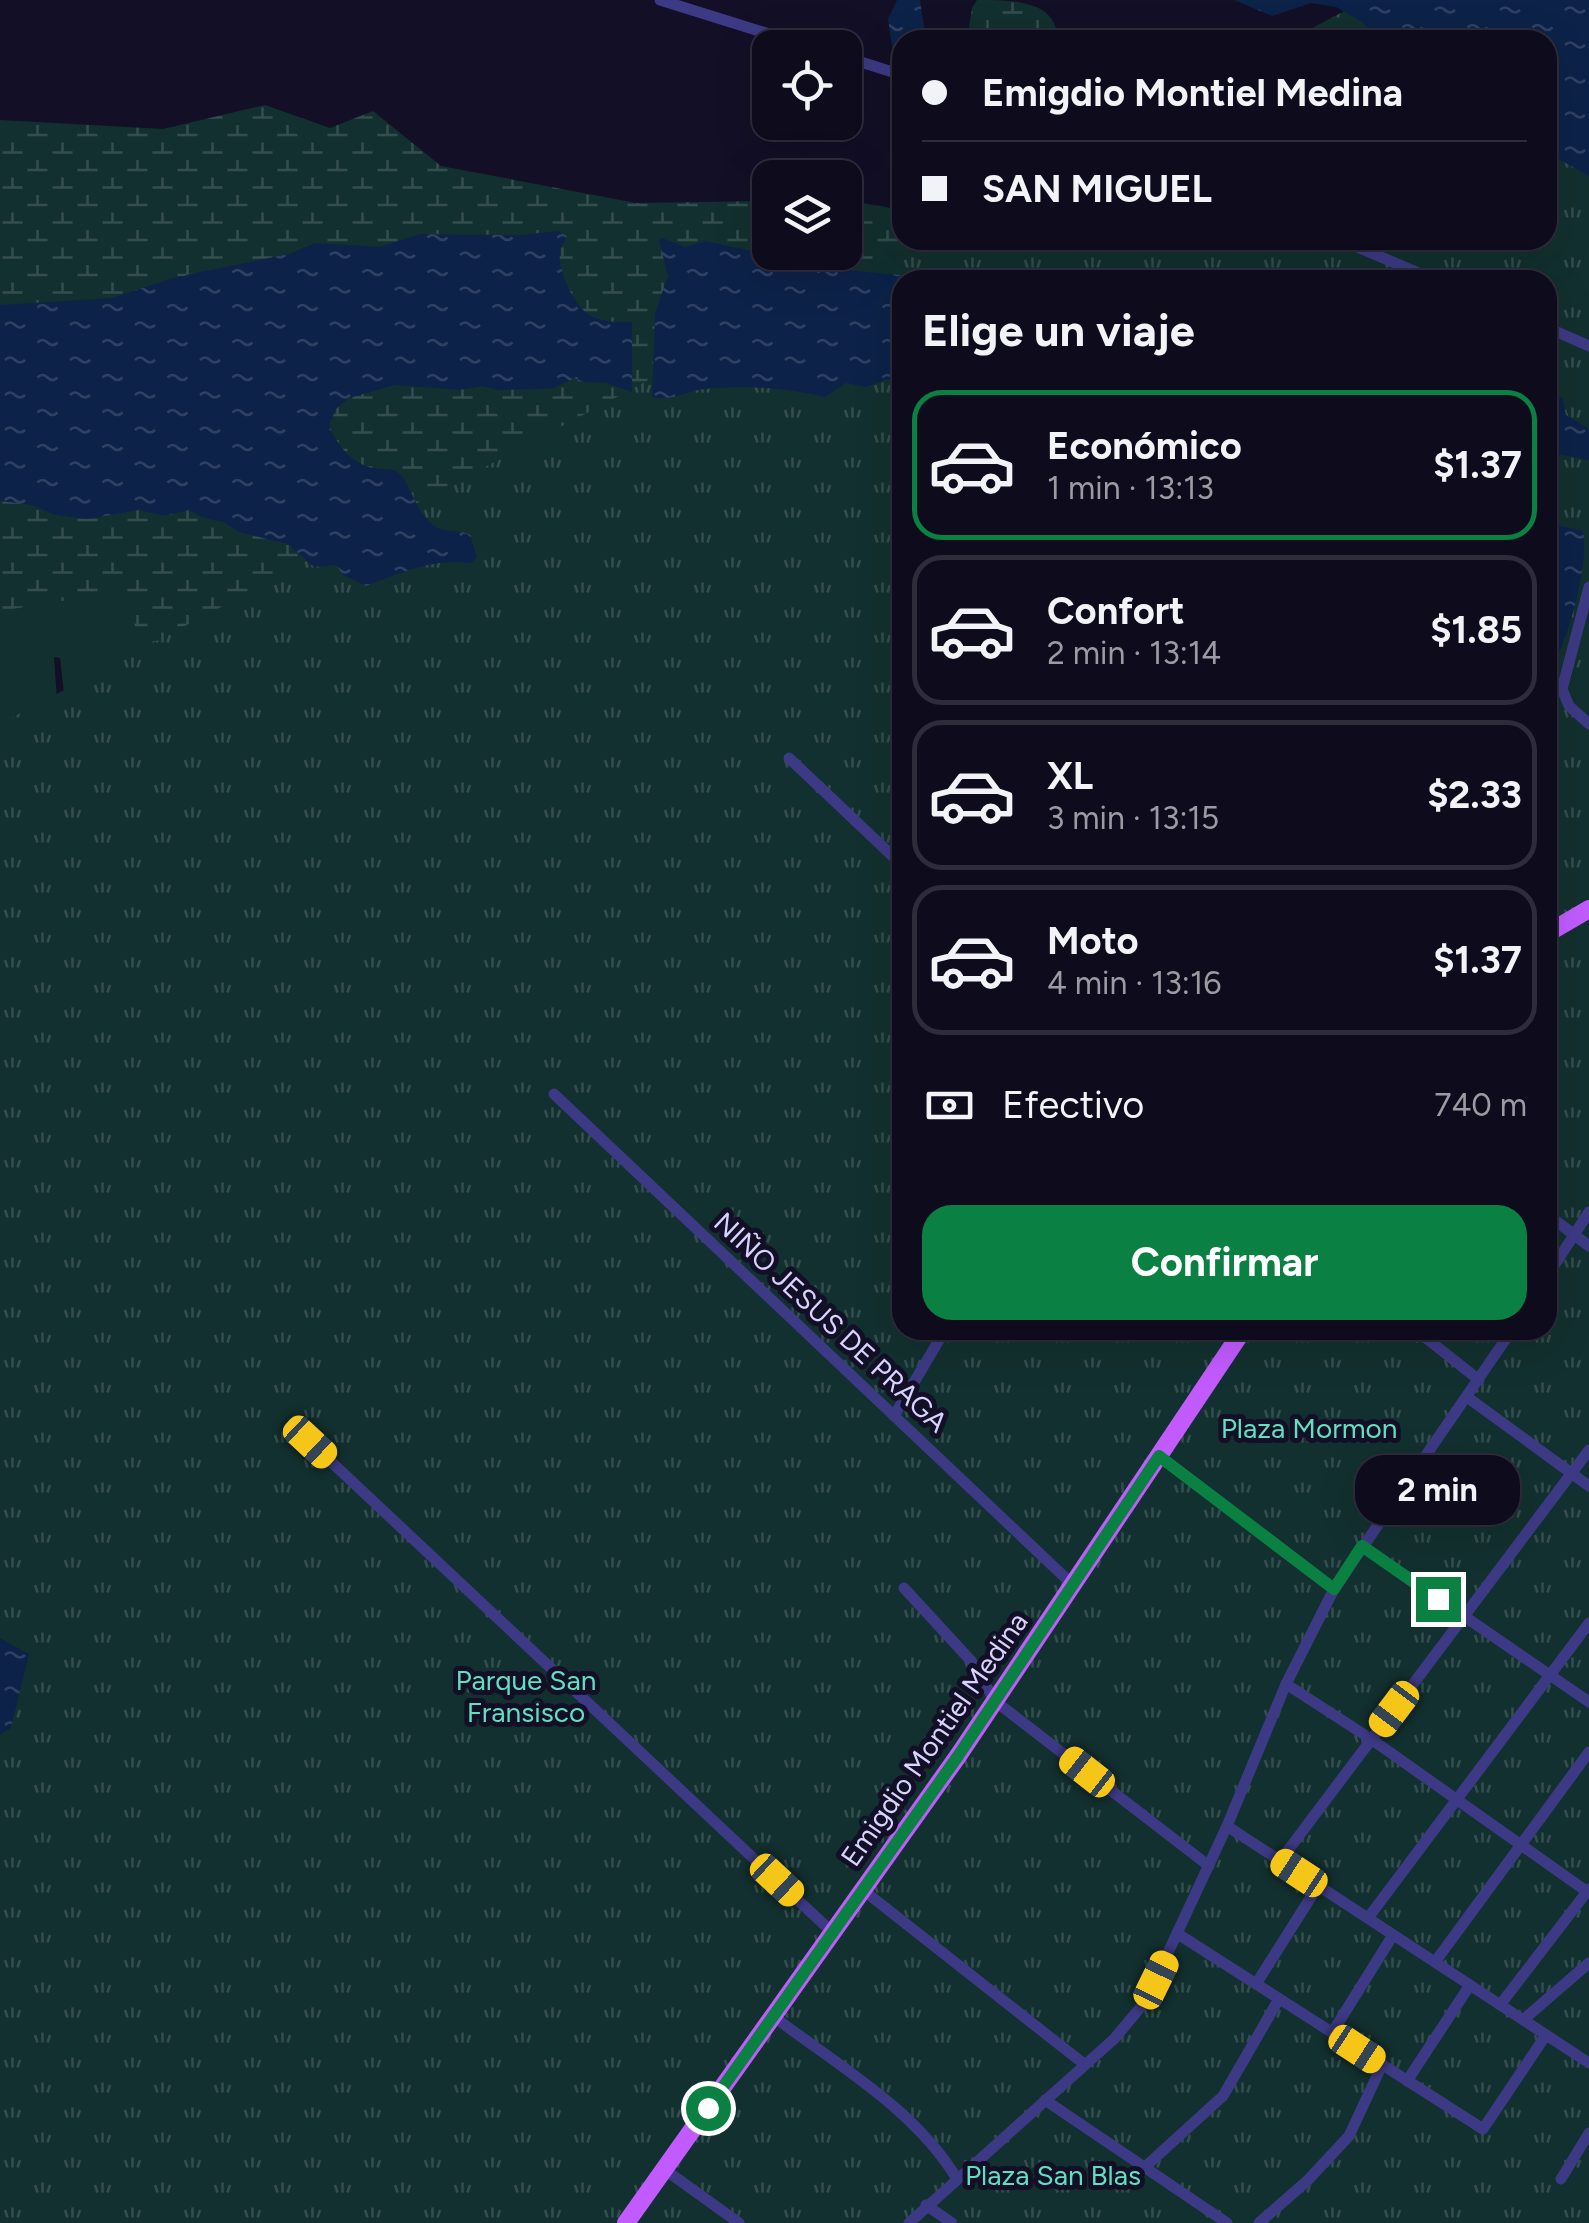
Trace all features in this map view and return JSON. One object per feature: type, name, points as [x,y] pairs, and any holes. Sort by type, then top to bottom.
[{"type":"main road","points":[[1557,928],[1589,909]]},
{"type":"main road","name":"Emigdio Montiel Medina","points":[[626,2223],[995,1701],[1236,1340]]},
{"type":"street","points":[[660,0],[756,30]]},
{"type":"street","points":[[862,62],[892,72]]},
{"type":"street","points":[[1364,250],[1412,270]]},
{"type":"street","points":[[1557,332],[1589,346]]},
{"type":"street","points":[[1589,587],[1562,689],[1569,706],[1589,724]]},
{"type":"street","points":[[790,758],[892,855]]},
{"type":"street","name":"NIÑO JESUS DE PRAGA","points":[[554,1094],[1073,1586]]},
{"type":"street","points":[[1557,1262],[1589,1212]]},
{"type":"street","points":[[1557,1222],[1589,1246]]},
{"type":"street","points":[[894,1416],[939,1340]]},
{"type":"street","points":[[1429,1340],[1479,1380]]},
{"type":"street","points":[[909,2223],[1114,2038],[1145,2002],[1227,1826],[1286,1684],[1334,1589],[1505,1340]]},
{"type":"street","points":[[1467,1397],[1589,1486]]},
{"type":"street","points":[[310,1442],[833,1933]]},
{"type":"street","points":[[1280,1861],[1589,1450]]},
{"type":"street","points":[[1159,1456],[1334,1589]]},
{"type":"street","points":[[1362,1546],[1589,1702]]},
{"type":"street","points":[[904,1588],[972,1662],[995,1701],[1209,1866]]},
{"type":"street","points":[[1368,1918],[1589,1623]]},
{"type":"street","points":[[1286,1684],[1588,1891],[1500,2005]]},
{"type":"street","points":[[1435,1962],[1589,1752]]},
{"type":"street","points":[[1227,1826],[1589,2063]]},
{"type":"street","points":[[1256,1984],[1318,1886]]},
{"type":"street","points":[[863,1890],[1084,2064]]},
{"type":"street","points":[[1178,1934],[1483,2129],[1546,2035]]},
{"type":"street","points":[[1332,2033],[1393,1934]]},
{"type":"street","points":[[1523,2020],[1589,1963]]},
{"type":"street","points":[[1407,2081],[1470,1985]]},
{"type":"street","points":[[1146,2166],[1223,2096],[1280,1999]]},
{"type":"street","points":[[773,2016],[906,2116],[933,2142],[957,2179]]},
{"type":"street","points":[[1259,2223],[1307,2181],[1349,2136],[1382,2065]]},
{"type":"street","points":[[1045,2100],[1227,2223]]},
{"type":"street","points":[[1560,2179],[1589,2133]]},
{"type":"street","points":[[664,2169],[739,2223]]},
{"type":"street","points":[[926,2206],[952,2223]]},
{"type":"green space","points":[[977,0],[1030,5],[1050,17],[1055,30],[969,30]]},
{"type":"green space","name":"Parque San Fransisco","points":[[1365,0],[1589,0],[1589,2223],[0,2223],[0,724],[894,250],[1557,250],[1557,30],[1309,30]]},
{"type":"green space","points":[[265,105],[330,128],[373,111],[441,166],[636,203],[752,201],[752,270],[862,270],[862,203],[892,208],[892,250],[1016,250],[940,270],[892,270],[892,285],[143,650],[123,591],[0,611],[0,120],[163,129]]},
{"type":"green space","points":[[0,504],[72,519],[196,680],[68,729],[60,658],[54,657],[58,715],[0,861]]},
{"type":"water","points":[[897,0],[920,0],[924,30],[892,30],[892,46],[888,19]]},
{"type":"water","points":[[1234,0],[1589,0],[1589,176],[1557,158],[1557,30],[1370,30],[1336,7],[1311,3],[1272,16]]},
{"type":"water","points":[[558,231],[567,236],[560,251],[561,268],[579,305],[596,318],[632,322],[632,392],[574,378],[554,388],[541,389],[497,390],[483,386],[459,390],[395,385],[349,398],[336,409],[329,425],[352,457],[365,466],[395,471],[402,477],[433,525],[470,535],[477,557],[471,563],[430,565],[366,586],[343,575],[336,565],[314,567],[288,544],[239,532],[224,522],[189,510],[165,516],[139,510],[87,519],[0,501],[0,305],[112,298],[176,277],[289,254],[315,243],[380,247],[420,234],[521,235]]},
{"type":"water","points":[[662,238],[685,247],[706,241],[752,251],[752,270],[892,274],[892,382],[888,379],[866,387],[846,383],[825,397],[781,389],[736,387],[652,397],[655,313],[668,276],[659,241]]},
{"type":"water","points":[[1562,397],[1566,415],[1589,429],[1589,460],[1557,454],[1557,399]]},
{"type":"water","points":[[1557,525],[1583,531],[1581,577],[1557,656]]},
{"type":"water","points":[[0,1638],[29,1654],[11,1728],[0,1735]]},
{"type":"route","points":[[708,2108],[958,1756],[1159,1456],[1334,1589],[1362,1546],[1438,1599]]},
{"type":"park label","name":"Plaza Mormon","points":[[1309,1428]]},
{"type":"park label","name":"Plaza San Blas","points":[[1053,2175]]}]
